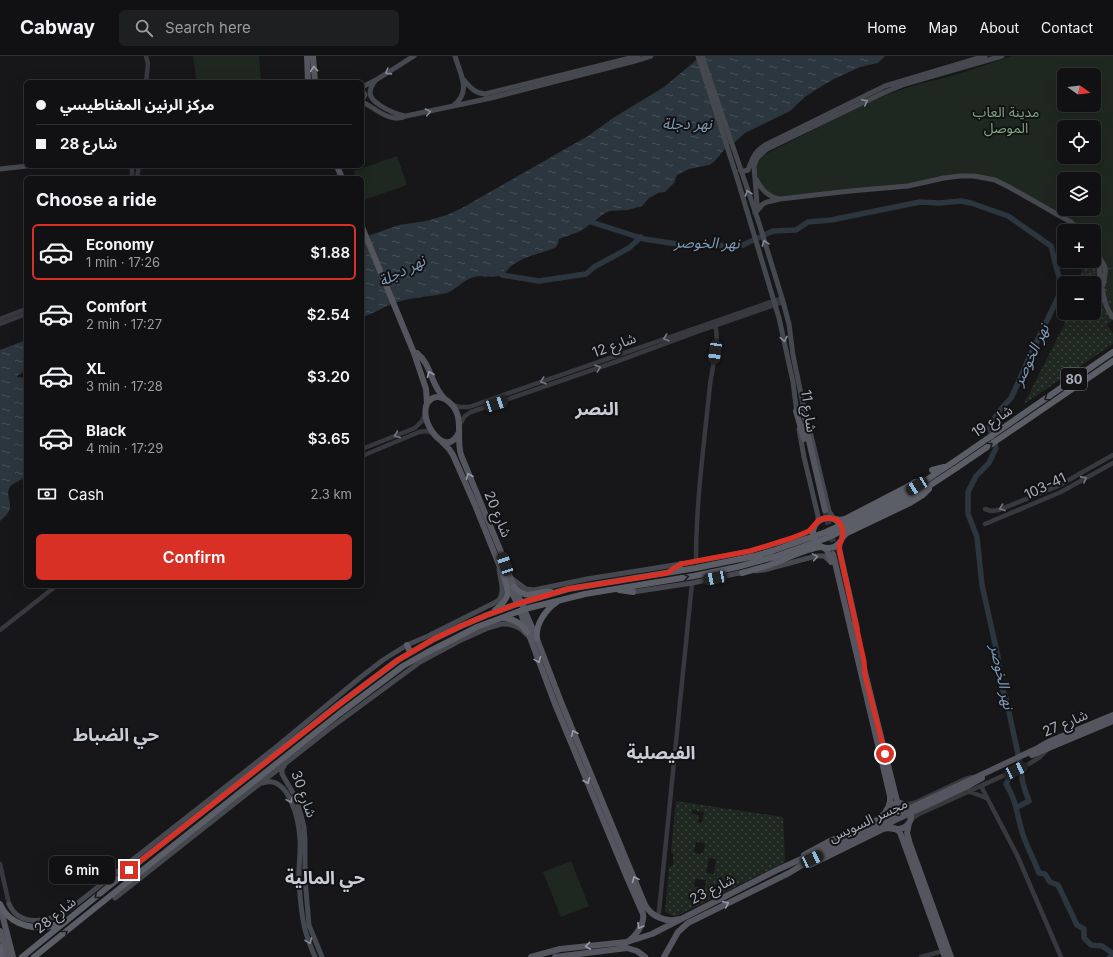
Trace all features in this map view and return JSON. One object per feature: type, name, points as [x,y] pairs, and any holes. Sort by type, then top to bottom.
[{"type":"highway","name":"شارع 19","points":[[1037,409],[1113,352]]},
{"type":"highway","name":"شارع 19","points":[[883,508],[909,498],[937,480],[957,464],[1037,409],[1113,361]]},
{"type":"highway","name":"شارع 19","points":[[883,508],[949,465],[957,464]]},
{"type":"highway","points":[[932,470],[949,465]]},
{"type":"highway","points":[[742,573],[819,547],[832,548],[838,545],[847,533],[910,503],[923,495],[937,480]]},
{"type":"highway","points":[[823,548],[817,544],[813,537],[812,531],[815,524],[820,520],[825,518],[843,520],[915,482]]},
{"type":"highway","points":[[773,554],[822,540],[883,508]]},
{"type":"highway","points":[[835,519],[840,523],[842,528],[843,533],[841,540]]},
{"type":"highway","name":"شارع 28","points":[[22,957],[207,805],[294,737],[410,652],[455,628],[487,615],[519,603],[556,593],[584,586],[773,554]]},
{"type":"highway","name":"شارع 28","points":[[34,957],[116,895],[302,747],[339,714],[378,684],[463,634],[522,610],[562,599],[737,567],[773,554]]},
{"type":"highway","points":[[667,573],[681,564]]},
{"type":"highway","points":[[487,615],[502,604],[506,599],[508,592],[507,577]]},
{"type":"highway","points":[[514,587],[527,595],[546,592],[556,593]]},
{"type":"highway","points":[[615,589],[633,592]]},
{"type":"highway","points":[[534,641],[544,613],[562,599]]},
{"type":"highway","points":[[501,618],[517,621],[524,626],[527,632]]},
{"type":"highway","points":[[407,645],[410,652]]},
{"type":"highway","points":[[334,708],[339,714]]},
{"type":"highway","points":[[0,905],[12,919],[21,924],[32,927],[42,928],[53,926],[74,915]]},
{"type":"highway","points":[[0,947],[1,957]]},
{"type":"main road","points":[[306,56],[308,80]]},
{"type":"main road","points":[[313,56],[316,80]]},
{"type":"main road","points":[[364,88],[414,56]]},
{"type":"main road","points":[[451,107],[458,102],[462,95],[464,86],[455,56]]},
{"type":"main road","points":[[364,102],[391,118],[397,119],[451,107],[490,95],[638,56]]},
{"type":"main road","points":[[462,78],[476,92],[490,95],[651,56]]},
{"type":"main road","points":[[698,56],[737,168],[744,171],[748,170],[751,159],[760,148],[905,84],[1000,56]]},
{"type":"main road","points":[[702,56],[737,168]]},
{"type":"main road","points":[[755,214],[754,164],[757,158],[769,148],[885,86],[985,56]]},
{"type":"main road","points":[[376,80],[370,90],[370,95],[373,100],[390,112],[406,116]]},
{"type":"main road","points":[[0,169],[24,166]]},
{"type":"main road","name":"شارع 11","points":[[737,168],[758,220],[783,300],[804,410]]},
{"type":"main road","name":"شارع 11","points":[[737,168],[750,222],[782,331],[793,382],[796,411]]},
{"type":"main road","points":[[754,176],[764,192],[770,196],[780,199]]},
{"type":"main road","points":[[755,214],[763,204],[780,199],[908,186],[944,178],[974,176],[988,178],[1009,187],[1073,224]]},
{"type":"main road","points":[[364,232],[414,353],[426,389],[426,412],[428,425],[441,441],[450,442],[456,438],[459,432],[460,424],[457,412],[452,405],[440,397],[434,397],[427,404]]},
{"type":"main road","points":[[1101,262],[1103,266],[1103,294],[1108,310],[1113,317]]},
{"type":"main road","points":[[414,353],[424,360],[435,386],[444,399]]},
{"type":"main road","points":[[507,577],[526,589],[532,590],[750,551],[809,531],[815,524],[823,509],[807,432],[804,410]]},
{"type":"main road","points":[[796,411],[823,509],[835,519]]},
{"type":"main road","name":"شارع 20","points":[[459,432],[459,446],[461,455],[501,552],[507,577],[514,587],[519,603]]},
{"type":"main road","name":"شارع 20","points":[[441,441],[453,455],[497,559],[519,603]]},
{"type":"main road","points":[[841,540],[834,558],[855,663],[863,677],[897,800],[907,807],[911,814],[907,833],[910,844],[951,957]]},
{"type":"main road","points":[[823,548],[827,550],[834,558],[863,677],[890,796],[886,820],[890,827],[899,831],[901,835],[944,954]]},
{"type":"main road","points":[[633,592],[764,570],[820,555],[834,558]]},
{"type":"main road","points":[[294,737],[382,660],[407,645],[498,601],[502,593],[497,559]]},
{"type":"main road","points":[[519,603],[534,641],[558,711],[626,875],[644,914],[644,920],[635,935],[627,942]]},
{"type":"main road","points":[[522,610],[527,632],[534,641],[561,702],[645,904],[650,912],[655,915],[670,920],[678,919]]},
{"type":"main road","points":[[215,816],[260,784],[290,760],[302,747],[329,729],[415,662],[495,626],[508,624],[515,626],[534,641]]},
{"type":"main road","name":"شارع 27","points":[[1027,755],[1048,742],[1113,716]]},
{"type":"main road","name":"شارع 27","points":[[1027,755],[1049,749],[1113,721]]},
{"type":"main road","points":[[967,787],[986,774],[1027,755]]},
{"type":"main road","name":"شارع 30","points":[[290,760],[282,772],[297,802],[302,820],[305,840],[305,879],[309,925],[322,957]]},
{"type":"main road","name":"شارع 30","points":[[260,784],[272,782],[280,786],[287,794],[295,812],[300,840],[298,882],[304,926],[308,941],[315,957]]},
{"type":"main road","name":"مجسر السويس","points":[[777,870],[811,857],[967,787]]},
{"type":"main road","points":[[777,870],[830,841],[877,820],[894,804],[902,804]]},
{"type":"main road","points":[[9,904],[17,914],[26,919],[32,920],[43,920],[64,913],[207,805]]},
{"type":"main road","points":[[779,878],[796,872],[886,828],[902,828],[909,823]]},
{"type":"main road","name":"مجسر السويس","points":[[779,878],[811,857]]},
{"type":"main road","name":"شارع 23","points":[[561,952],[627,942],[645,937],[777,870]]},
{"type":"main road","name":"شارع 23","points":[[664,957],[678,932],[684,925],[779,878]]},
{"type":"main road","points":[[0,905],[13,957]]},
{"type":"main road","points":[[0,931],[7,957]]},
{"type":"main road","points":[[531,957],[561,952],[627,948],[638,951],[645,957]]},
{"type":"main road","points":[[555,957],[561,952]]},
{"type":"street","points":[[146,56],[148,64],[146,80]]},
{"type":"street","name":"شارع 12","points":[[460,424],[465,416],[471,412],[508,400],[631,350],[783,300]]},
{"type":"street","points":[[0,319],[24,310]]},
{"type":"street","points":[[0,324],[24,315]]},
{"type":"street","points":[[696,561],[696,531],[706,422],[715,352],[715,323]]},
{"type":"street","name":"شارع 12","points":[[452,405],[469,407],[633,356],[715,323]]},
{"type":"street","points":[[631,350],[633,356]]},
{"type":"street","points":[[364,449],[414,428],[422,421],[426,412]]},
{"type":"street","points":[[364,455],[419,432],[426,431],[433,433]]},
{"type":"street","points":[[985,510],[996,511],[1058,486],[1113,455]]},
{"type":"street","name":"103-41","points":[[985,524],[1061,492],[1113,463]]},
{"type":"street","points":[[1020,502],[1022,508]]},
{"type":"street","points":[[655,915],[658,915],[659,913],[692,583]]},
{"type":"street","points":[[0,630],[53,588]]},
{"type":"street","points":[[909,823],[919,814],[967,787],[986,783],[1029,764],[1049,749]]},
{"type":"street","points":[[902,804],[909,804],[965,779],[986,774]]},
{"type":"street","points":[[986,783],[982,789],[1017,855],[1061,957]]},
{"type":"street","points":[[967,787],[973,793],[988,799]]},
{"type":"street","points":[[0,864],[9,904]]},
{"type":"street","points":[[921,957],[944,954]]},
{"type":"green space","points":[[193,56],[259,56],[261,80],[196,79]]},
{"type":"green space","name":"مدينة العاب الموصل","points":[[1012,56],[1113,56],[1113,308],[1107,283],[1107,266],[1101,257],[1101,224],[1078,224],[1064,216],[1101,216],[1101,172],[1057,172],[1057,213],[978,175],[909,185],[780,197],[771,195],[758,181],[756,163],[760,157],[879,97],[912,86],[955,75]]},
{"type":"green space","points":[[397,156],[407,185],[364,200],[364,176],[355,176],[354,171]]},
{"type":"green space","points":[[1113,254],[1113,320],[1107,324],[1113,334],[1113,344],[1024,404],[1066,320],[1101,320],[1101,276],[1081,276],[1082,268],[1101,268],[1101,257]]},
{"type":"green space","points":[[676,801],[783,817],[785,861],[783,863],[675,917],[665,912],[669,867],[673,865],[673,854],[671,852]],"holes":[[[692,810],[704,812],[702,823],[698,822],[699,815],[692,814]],[[696,842],[705,844],[703,853],[701,854],[694,852]],[[709,858],[716,859],[714,874],[706,873]],[[695,879],[706,880],[705,887],[694,887]]]},
{"type":"green space","points":[[571,861],[589,906],[561,917],[543,872]]},
{"type":"water","name":"نهر دجلة","points":[[701,56],[885,56],[878,63],[860,67],[832,80],[806,96],[790,111],[745,133],[735,142],[729,144],[714,162],[709,165],[689,169],[677,175],[674,183],[665,192],[658,193],[649,198],[642,206],[628,210],[610,211],[605,213],[581,231],[559,239],[555,248],[518,261],[502,275],[495,277],[479,276],[471,278],[447,293],[400,301],[364,316],[364,237],[399,225],[426,221],[447,215],[462,208],[588,136],[613,118],[664,87]]},
{"type":"water","points":[[24,341],[24,371],[17,377],[24,378],[24,478],[15,483],[8,490],[10,504],[9,511],[0,521],[0,350]]},
{"type":"waterway","name":"نهر الخوصر","points":[[585,220],[644,239],[691,246],[743,245],[773,231],[796,230],[808,222],[831,220],[920,202],[939,203],[961,201],[1008,216],[1051,246],[1062,289],[1011,398],[1000,410],[989,426],[996,448],[989,463],[976,476],[968,492],[968,514],[977,537],[982,585],[998,657],[1001,686],[1006,698],[1021,768],[1011,774],[1006,784],[1014,800],[1024,839],[1039,873],[1045,874],[1050,882],[1058,885],[1077,925],[1084,929],[1084,938],[1091,945],[1102,946],[1112,953],[1112,957],[1110,957]]},
{"type":"waterway","points":[[498,271],[502,275],[539,281],[586,274],[594,267],[629,248],[641,237]]},
{"type":"waterway","points":[[1108,269],[1113,268]]},
{"type":"waterway","points":[[1081,276],[1097,272]]},
{"type":"waterway","name":"نهر الخوصر","points":[[1017,807],[1029,801],[1023,784],[1021,768]]},
{"type":"tunnel","points":[[825,510],[836,554]]},
{"type":"district","name":"النصر","points":[[597,409]]},
{"type":"district","name":"حي الضباط","points":[[116,735]]},
{"type":"district","name":"الفيصلية","points":[[661,753]]},
{"type":"district","name":"حي المالية","points":[[325,878]]},
{"type":"route","points":[[129,870],[380,673],[410,652],[442,635],[476,619],[517,604],[568,589],[667,573],[681,564],[750,551],[771,545],[809,531],[819,520],[825,518],[835,519],[840,523],[843,530],[843,536],[839,548],[864,661],[865,675],[885,754]]}]
